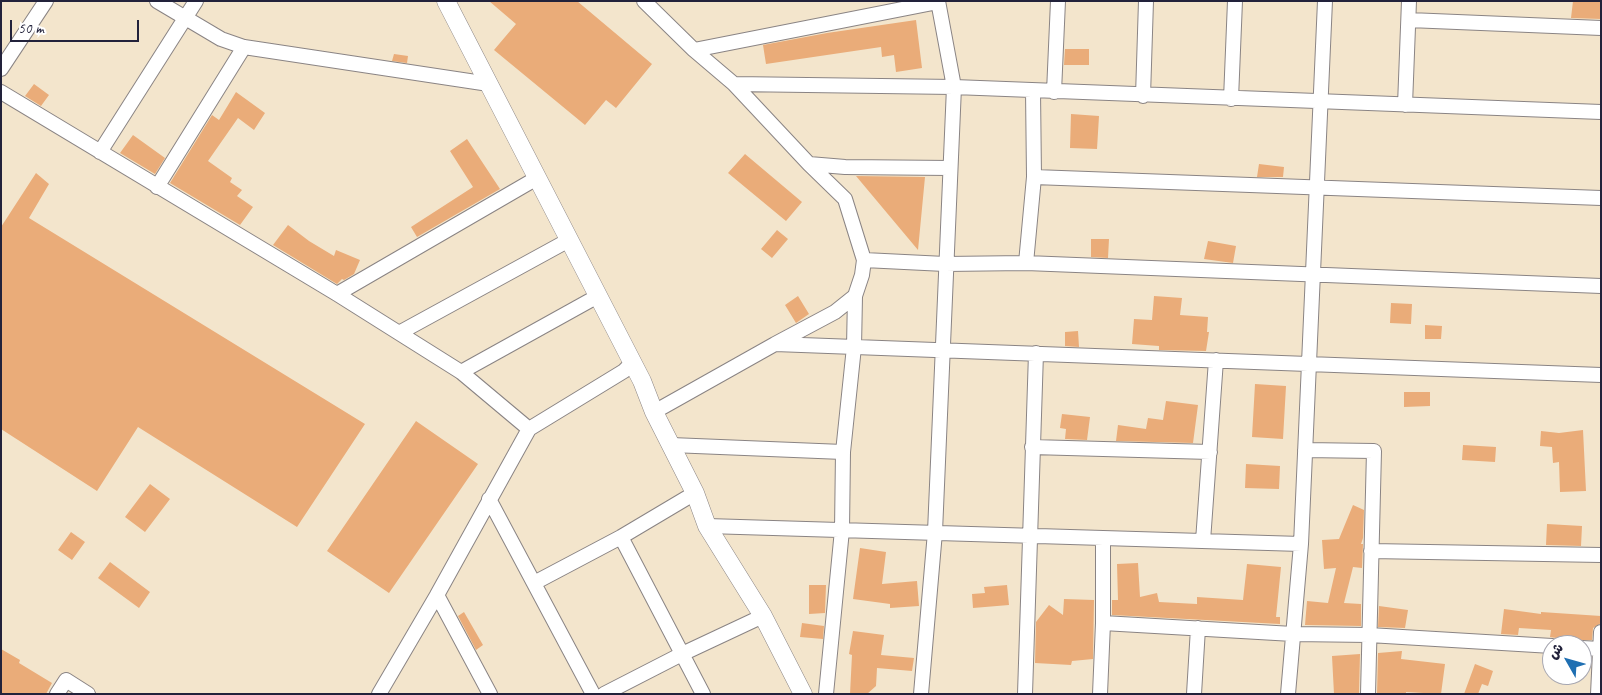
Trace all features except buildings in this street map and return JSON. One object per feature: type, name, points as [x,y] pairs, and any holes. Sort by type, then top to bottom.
[{"type":"street","points":[[33,1],[36,17]]},
{"type":"street","points":[[1,69],[46,1]]},
{"type":"street","points":[[156,1],[221,39],[244,47],[489,84]]},
{"type":"street","points":[[100,152],[196,1]]},
{"type":"street","points":[[446,1],[632,363],[654,412],[695,493],[708,526],[763,616],[803,694]]},
{"type":"street","points":[[644,1],[694,50],[734,84],[809,164],[845,199],[864,260],[862,276],[855,296],[854,347],[843,452],[842,530],[826,694]]},
{"type":"street","points":[[694,50],[938,1],[954,87],[934,532],[921,694]]},
{"type":"street","points":[[1054,92],[1058,1]]},
{"type":"street","points":[[1143,96],[1146,1]]},
{"type":"street","points":[[1231,99],[1235,1]]},
{"type":"street","points":[[1288,694],[1301,544],[1325,1]]},
{"type":"street","points":[[1406,105],[1410,1]]},
{"type":"street","points":[[1409,20],[1601,28]]},
{"type":"street","points":[[157,187],[244,47]]},
{"type":"street","points":[[734,84],[954,87],[1143,96],[1601,112]]},
{"type":"street","points":[[1026,263],[1034,177],[1033,91]]},
{"type":"street","points":[[1,92],[462,372],[529,429]]},
{"type":"street","points":[[809,164],[846,167],[950,168]]},
{"type":"street","points":[[1034,177],[1601,198]]},
{"type":"street","points":[[336,294],[537,178]]},
{"type":"street","points":[[399,334],[569,240]]},
{"type":"street","points":[[864,260],[945,264],[1026,263],[1601,286]]},
{"type":"street","points":[[462,372],[598,296]]},
{"type":"street","points":[[654,412],[835,312],[855,296]]},
{"type":"street","points":[[775,344],[1601,375]]},
{"type":"street","points":[[1025,694],[1036,353]]},
{"type":"street","points":[[1203,541],[1216,360]]},
{"type":"street","points":[[382,692],[438,595],[529,429],[624,371],[632,363]]},
{"type":"street","points":[[671,445],[843,452]]},
{"type":"street","points":[[1032,447],[1210,452]]},
{"type":"street","points":[[1305,450],[1374,451],[1368,694]]},
{"type":"street","points":[[534,583],[621,537],[695,493]]},
{"type":"street","points":[[489,499],[594,694]]},
{"type":"street","points":[[708,526],[1301,544]]},
{"type":"street","points":[[621,537],[703,694]]},
{"type":"street","points":[[1100,694],[1103,623],[1103,538]]},
{"type":"street","points":[[1372,550],[1601,555]]},
{"type":"street","points":[[438,595],[490,694]]},
{"type":"street","points":[[604,694],[682,654],[763,616]]},
{"type":"street","points":[[1103,623],[1293,634],[1369,635],[1542,645]]},
{"type":"street","points":[[1194,694],[1198,628]]},
{"type":"street","points":[[1598,694],[1601,632]]},
{"type":"street","points":[[57,694],[66,680],[88,694]]}]
